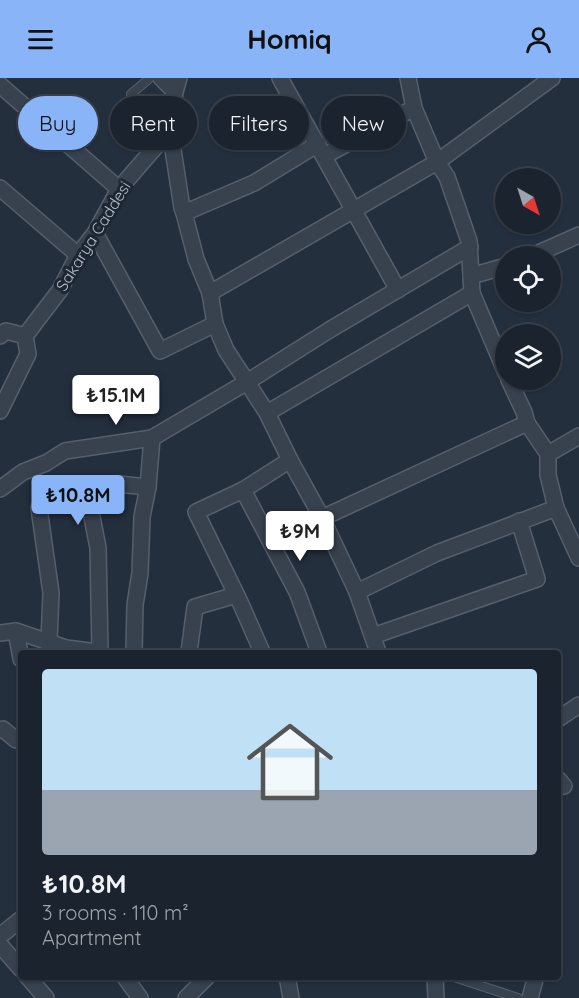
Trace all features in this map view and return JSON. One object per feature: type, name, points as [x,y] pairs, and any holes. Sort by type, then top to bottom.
[{"type":"street","points":[[161,78],[177,85]]},
{"type":"street","points":[[280,78],[398,290]]},
{"type":"street","points":[[408,78],[414,108],[437,162],[447,177],[470,247],[472,293],[495,347]]},
{"type":"street","points":[[210,293],[437,162],[552,78]]},
{"type":"street","points":[[0,85],[119,189]]},
{"type":"street","points":[[406,112],[414,108]]},
{"type":"street","name":"Sakarya Caddesi","points":[[25,336],[60,290],[78,255],[95,233],[119,189],[153,150]]},
{"type":"street","points":[[173,150],[182,208],[196,259],[210,293],[215,324],[226,350],[267,413],[322,518],[357,592],[377,650]]},
{"type":"street","points":[[184,213],[254,183],[321,150]]},
{"type":"street","points":[[0,188],[78,255]]},
{"type":"street","points":[[95,233],[160,351],[215,324]]},
{"type":"street","points":[[554,246],[579,235]]},
{"type":"street","points":[[0,489],[23,472],[46,464],[65,451],[153,438],[470,247]]},
{"type":"street","points":[[471,276],[495,269]]},
{"type":"street","points":[[267,413],[472,293]]},
{"type":"street","points":[[0,411],[28,354],[25,336],[2,330]]},
{"type":"street","points":[[514,390],[527,423],[548,454],[548,475],[556,508],[579,558]]},
{"type":"street","points":[[322,518],[527,423]]},
{"type":"street","points":[[548,454],[579,436]]},
{"type":"street","points":[[134,650],[142,517],[148,487],[153,438]]},
{"type":"street","points":[[261,650],[196,512],[243,489],[290,460]]},
{"type":"street","points":[[98,650],[98,548],[87,491],[118,484],[148,487]]},
{"type":"street","points":[[243,489],[297,592],[319,650]]},
{"type":"street","points":[[39,508],[51,593],[49,641]]},
{"type":"street","points":[[357,592],[437,553],[556,508]]},
{"type":"street","points":[[373,636],[537,579],[519,521]]},
{"type":"street","points":[[189,650],[195,607],[236,596]]},
{"type":"street","points":[[8,632],[49,641],[66,648],[82,650]]},
{"type":"street","points":[[8,632],[18,654]]},
{"type":"street","points":[[561,717],[579,705]]},
{"type":"street","points":[[1,726],[16,740],[18,738]]},
{"type":"street","points":[[0,936],[18,921]]},
{"type":"street","points":[[0,945],[18,966]]},
{"type":"street","points":[[30,980],[46,998]]},
{"type":"street","points":[[127,980],[140,998]]},
{"type":"street","points":[[186,998],[200,980]]},
{"type":"street","points":[[288,980],[291,998]]},
{"type":"street","points":[[435,980],[436,998]]},
{"type":"street","points":[[530,998],[535,980]]},
{"type":"lane","points":[[131,94],[150,78]]},
{"type":"lane","points":[[463,980],[518,998]]}]
